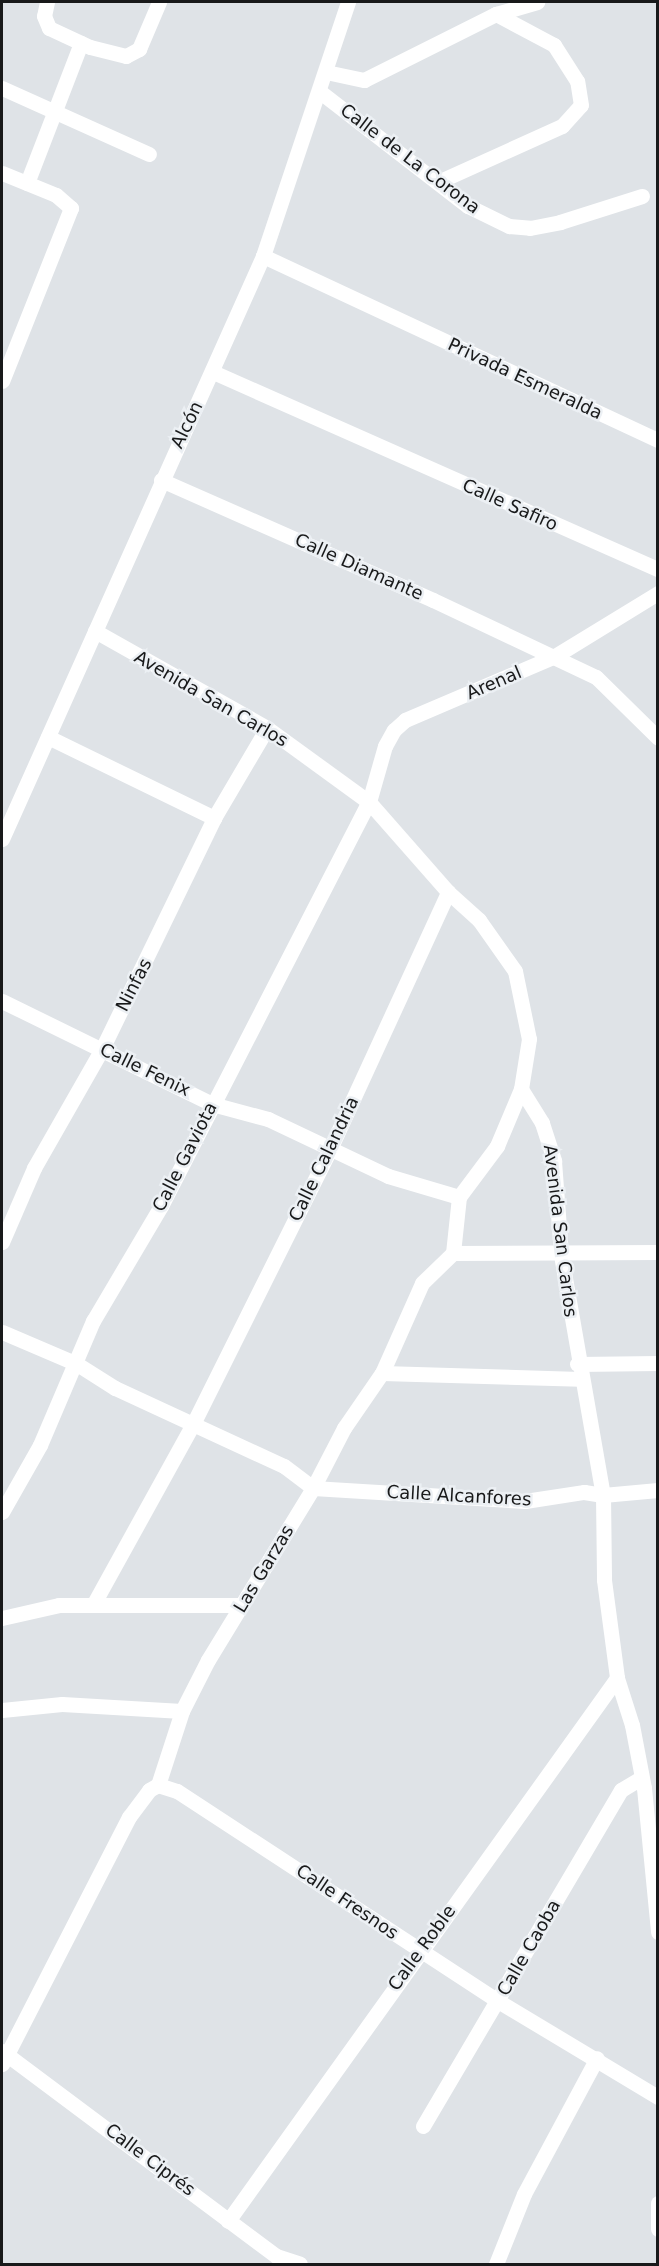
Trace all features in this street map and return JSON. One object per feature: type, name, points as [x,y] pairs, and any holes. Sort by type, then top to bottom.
[{"type":"street","points":[[47,2],[44,16],[48,28],[116,56],[133,54],[139,49],[159,2]]},
{"type":"street","name":"Alcón","points":[[2,839],[161,480],[213,372],[262,256],[320,91],[348,2]]},
{"type":"street","points":[[326,72],[364,80],[496,14],[537,2]]},
{"type":"street","points":[[440,181],[562,126],[581,105],[577,81],[554,45],[496,14]]},
{"type":"street","points":[[27,183],[81,43]]},
{"type":"street","points":[[2,88],[56,110],[149,154]]},
{"type":"street","name":"Calle de La Corona","points":[[320,91],[440,181],[468,206],[509,226],[530,228],[560,222],[642,196]]},
{"type":"street","points":[[2,173],[66,201],[70,216],[2,381]]},
{"type":"street","name":"Privada Esmeralda","points":[[262,256],[392,319],[657,440]]},
{"type":"street","name":"Calle Safiro","points":[[213,372],[657,569]]},
{"type":"street","name":"Calle Diamante","points":[[161,480],[555,656],[596,677],[657,738]]},
{"type":"street","name":"Arenal","points":[[369,802],[385,746],[405,720],[555,656],[657,593]]},
{"type":"street","name":"Avenida San Carlos","points":[[95,632],[267,728],[369,802],[448,892],[479,920],[514,971],[529,1039],[521,1089],[550,1144],[561,1255],[579,1371],[603,1495],[603,1580],[617,1678],[647,1785],[657,1932]]},
{"type":"street","name":"Ninfas","points":[[2,1242],[34,1168],[102,1049],[214,818],[267,728]]},
{"type":"street","points":[[48,737],[214,818]]},
{"type":"street","name":"Calle Gaviota","points":[[2,1512],[40,1445],[77,1364],[93,1321],[161,1206],[369,802]]},
{"type":"street","name":"Calle Calandria","points":[[93,1605],[194,1422],[330,1149],[448,892]]},
{"type":"street","name":"Calle Fenix","points":[[2,1001],[212,1104],[268,1119],[388,1176],[459,1197]]},
{"type":"street","points":[[521,1089],[497,1146],[459,1197],[453,1253],[561,1255],[657,1252]]},
{"type":"street","name":"Las Garzas","points":[[3,2056],[129,1817],[149,1790],[158,1785],[182,1711],[242,1605],[313,1488],[344,1428],[382,1373],[422,1284],[453,1253]]},
{"type":"street","points":[[2,1332],[77,1364],[115,1388],[194,1422],[285,1466],[313,1488]]},
{"type":"street","points":[[382,1373],[579,1371],[657,1363]]},
{"type":"street","name":"Calle Alcanfores","points":[[313,1488],[525,1500],[584,1492],[603,1495],[657,1490]]},
{"type":"street","points":[[2,1610],[18,1611],[93,1605],[242,1605]]},
{"type":"street","points":[[2,1617],[18,1611]]},
{"type":"street","name":"Calle Roble","points":[[228,2220],[617,1678]]},
{"type":"street","points":[[2,1710],[62,1704],[182,1711]]},
{"type":"street","name":"Calle Fresnos","points":[[158,1785],[177,1791],[498,2001],[597,2058],[657,2097]]},
{"type":"street","name":"Calle Caoba","points":[[423,2126],[621,1790],[647,1785]]},
{"type":"street","name":"Calle Ciprés","points":[[3,2056],[276,2256],[300,2265]]},
{"type":"street","points":[[496,2265],[524,2194],[597,2058]]},
{"type":"street","points":[[657,2203],[657,2229]]}]
